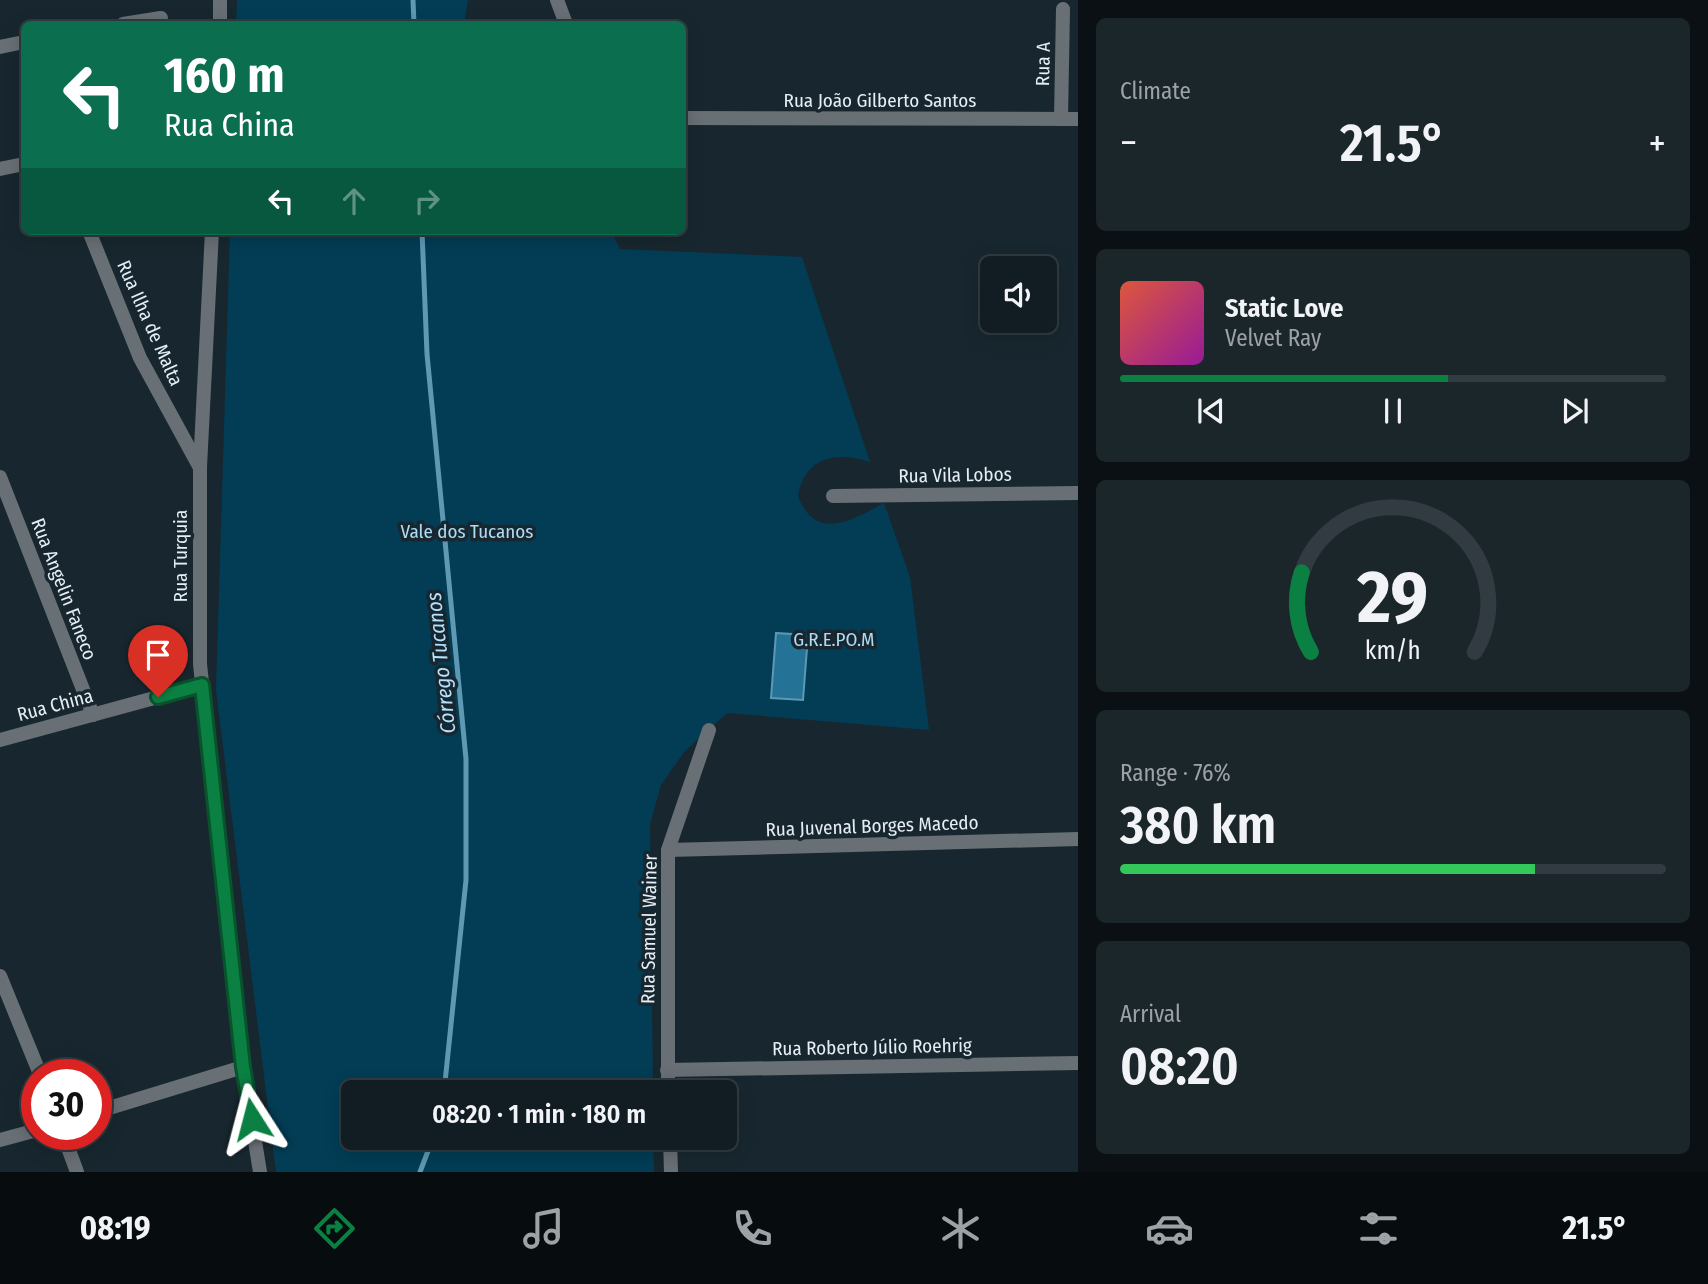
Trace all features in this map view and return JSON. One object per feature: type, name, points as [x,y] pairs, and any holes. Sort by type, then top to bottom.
[{"type":"street","points":[[220,0],[220,21]]},
{"type":"street","points":[[558,0],[565,21]]},
{"type":"street","name":"Rua A","points":[[1061,119],[1063,9]]},
{"type":"street","points":[[142,21],[161,18]]},
{"type":"street","points":[[0,47],[21,43]]},
{"type":"street","name":"Rua João Gilberto Santos","points":[[686,118],[1078,119]]},
{"type":"street","points":[[0,169],[21,165]]},
{"type":"street","name":"Rua Ilha de Malta","points":[[91,235],[140,358],[200,467]]},
{"type":"street","name":"Rua Turquia","points":[[212,235],[200,467],[200,664],[243,1067],[260,1172]]},
{"type":"street","name":"Rua Angelin Faneco","points":[[0,478],[93,715]]},
{"type":"street","name":"Rua Vila Lobos","points":[[833,496],[1078,493]]},
{"type":"street","name":"Rua China","points":[[0,740],[202,685]]},
{"type":"street","name":"Rua Samuel Wainer","points":[[667,1080],[668,850],[709,730]]},
{"type":"street","name":"Rua Juvenal Borges Macedo","points":[[668,850],[1078,839]]},
{"type":"street","points":[[0,976],[34,1059]]},
{"type":"street","name":"Rua Roberto Júlio Roehrig","points":[[667,1070],[1078,1062]]},
{"type":"street","points":[[112,1107],[243,1067]]},
{"type":"street","points":[[0,1140],[21,1134]]},
{"type":"street","points":[[69,1150],[78,1172]]},
{"type":"street","points":[[670,1150],[671,1172]]},
{"type":"green space","points":[[237,0],[468,0],[464,21],[236,21]]},
{"type":"green space","name":"Vale dos Tucanos","points":[[230,235],[613,235],[620,249],[802,257],[870,462],[846,457],[824,460],[808,472],[798,496],[815,519],[836,524],[860,516],[884,503],[910,577],[929,730],[727,713],[684,752],[661,785],[650,824],[653,1080],[341,1080],[341,1150],[653,1150],[654,1172],[276,1172],[216,690]]},
{"type":"shaded area","points":[[776,633],[808,635],[803,700],[771,698]]},
{"type":"waterway","name":"Córrego Tucanos","points":[[413,0],[414,21]]},
{"type":"waterway","name":"Córrego Tucanos","points":[[422,235],[427,354],[466,759],[466,880],[445,1080]]},
{"type":"waterway","name":"Córrego Tucanos","points":[[420,1172],[428,1150]]},
{"type":"route","points":[[158,697],[202,685],[243,1067],[252,1119]]},
{"type":"park label","name":"G.R.E.PO.M","points":[[834,639]]}]
